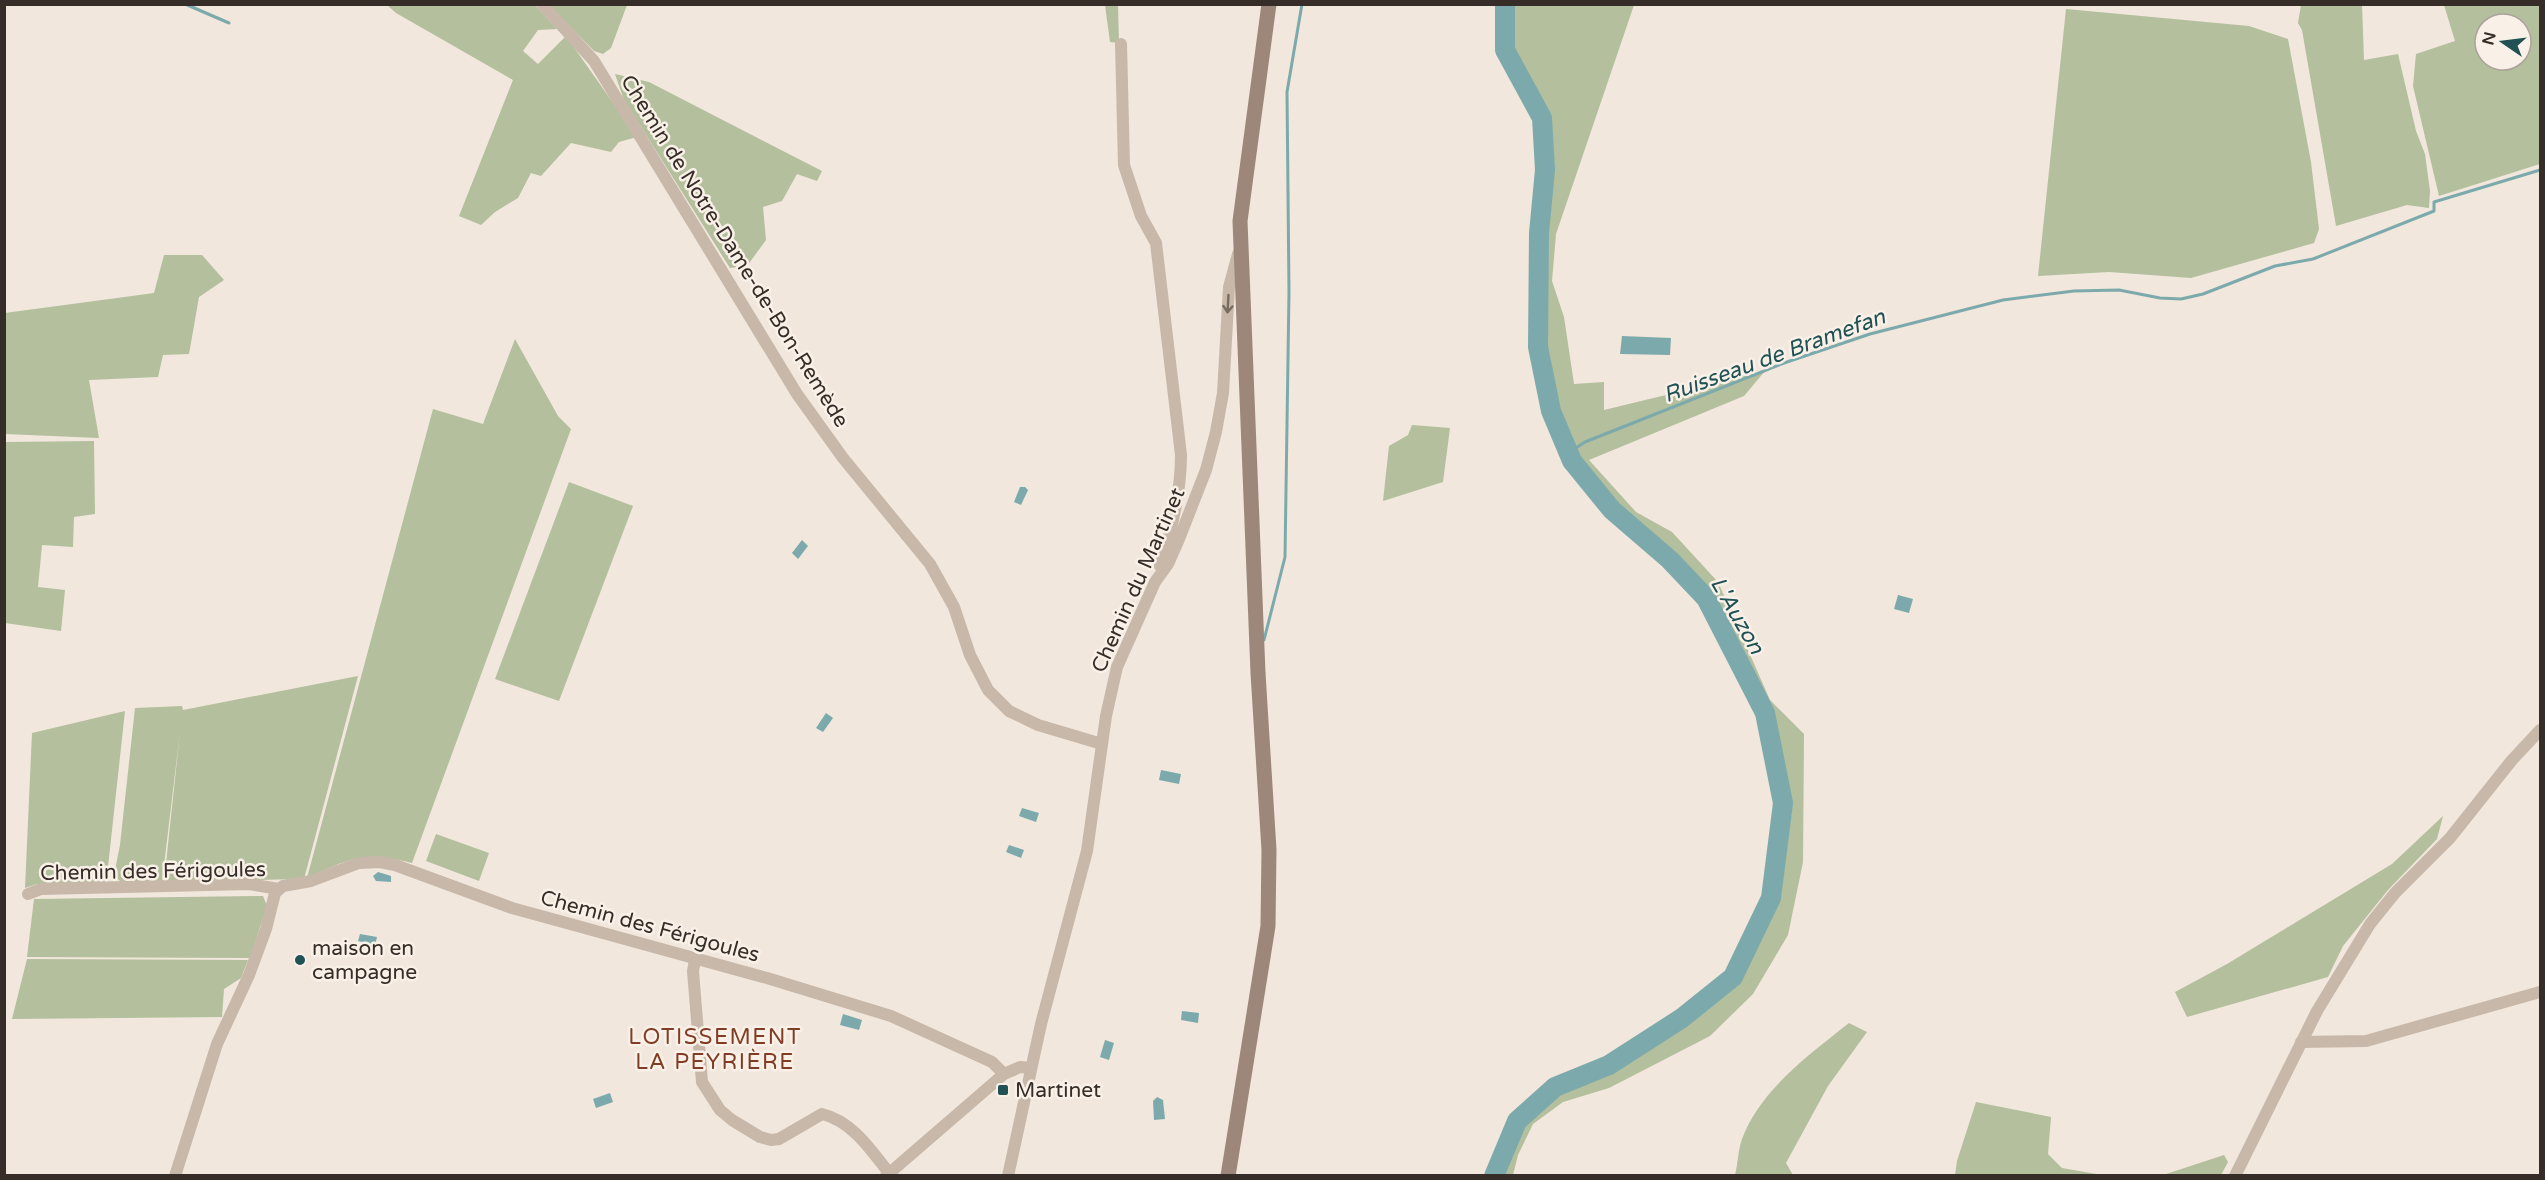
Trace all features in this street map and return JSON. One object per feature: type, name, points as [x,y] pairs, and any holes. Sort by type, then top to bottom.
[{"type":"main road","points":[[1227,1176],[1268,926],[1270,885],[1258,673],[1240,247],[1243,191],[1269,4]]},
{"type":"street","name":"Chemin de Notre-Dame-de-Bon-Remède","points":[[542,4],[594,61],[797,394],[843,458],[930,564],[954,608],[970,655],[988,690],[1009,711],[1038,725],[1102,744]]},
{"type":"street","points":[[1121,44],[1124,165],[1141,216],[1156,243],[1180,454],[1177,504],[1155,582]]},
{"type":"street","name":"Chemin du Martinet","points":[[1008,1176],[1031,1068],[1087,851],[1102,744],[1117,667],[1155,582],[1176,548],[1206,470],[1216,432],[1224,393],[1229,287],[1240,247]]},
{"type":"street","points":[[2235,1176],[2317,1011],[2370,924],[2395,893],[2450,838],[2512,760],[2541,729]]},
{"type":"street","name":"Chemin des Férigoules","points":[[28,894],[41,889],[249,884],[279,888],[311,881],[359,863],[380,862],[418,871],[512,908],[767,978],[891,1016],[992,1062],[1004,1074]]},
{"type":"street","name":"Chemin des Férigoules","points":[[175,1176],[217,1044],[249,975],[266,929],[273,897],[279,888]]},
{"type":"street","points":[[695,960],[693,971],[702,1083],[720,1110],[760,1137],[771,1140],[779,1139],[822,1114],[832,1117],[855,1134],[888,1174],[1004,1074],[1020,1067],[1031,1068]]},
{"type":"street","points":[[2301,1042],[2366,1041],[2541,992]]},
{"type":"green space","points":[[387,5],[535,5],[557,29],[538,30],[523,51],[538,64],[566,36],[637,137],[619,142],[611,152],[571,143],[541,176],[531,173],[518,198],[495,212],[481,225],[459,216],[513,80],[396,13]]},
{"type":"green space","points":[[549,5],[627,5],[611,48],[603,54],[594,51]]},
{"type":"green space","points":[[1105,5],[1118,5],[1119,43],[1110,42]]},
{"type":"green space","points":[[1511,5],[1634,5],[1556,234],[1552,281],[1564,317],[1574,384],[1604,382],[1604,410],[1765,371],[1744,396],[1589,460],[1636,512],[1672,532],[1718,582],[1770,700],[1804,734],[1803,862],[1788,935],[1753,994],[1710,1036],[1609,1088],[1563,1102],[1533,1124],[1518,1155],[1513,1175],[1499,1176],[1522,1124],[1558,1092],[1613,1068],[1686,1020],[1737,979],[1776,899],[1787,802],[1768,711],[1709,595],[1674,558],[1615,507],[1575,459],[1556,408],[1542,345],[1543,231],[1550,171],[1546,119],[1511,50]]},
{"type":"green space","points":[[2301,5],[2362,5],[2364,60],[2398,54],[2416,131],[2425,154],[2430,191],[2429,208],[2407,205],[2336,226],[2302,30],[2298,23]]},
{"type":"green space","points":[[2444,5],[2540,5],[2540,164],[2439,196],[2413,86],[2416,54],[2455,41]]},
{"type":"green space","points":[[2066,9],[2249,26],[2288,39],[2311,162],[2319,229],[2314,243],[2191,278],[2109,272],[2038,276]]},
{"type":"green space","points":[[615,74],[649,82],[822,171],[817,181],[797,174],[782,201],[763,207],[766,240],[747,266],[730,268],[624,100]]},
{"type":"green space","points":[[164,255],[202,255],[224,280],[199,297],[189,354],[163,355],[158,377],[89,380],[99,438],[5,434],[5,313],[154,293]]},
{"type":"green space","points":[[515,339],[558,416],[571,429],[412,863],[381,857],[358,858],[307,878],[433,409],[483,424]]},
{"type":"green space","points":[[1412,425],[1450,428],[1443,482],[1383,501],[1389,446],[1408,435]]},
{"type":"green space","points":[[94,441],[95,514],[74,517],[73,547],[42,545],[38,587],[65,590],[61,631],[5,623],[5,442]]},
{"type":"green space","points":[[569,482],[633,506],[559,701],[495,679]]},
{"type":"green space","points":[[358,676],[304,879],[164,882],[180,732],[162,882],[120,881],[114,875],[120,845],[135,708],[182,706],[183,710]]},
{"type":"green space","points":[[125,711],[107,876],[104,883],[37,884],[25,888],[32,733]]},
{"type":"green space","points":[[2443,816],[2437,839],[2388,890],[2343,946],[2328,977],[2187,1017],[2175,992],[2227,964],[2392,864]]},
{"type":"green space","points":[[436,834],[489,853],[479,881],[426,861]]},
{"type":"green space","points":[[263,896],[267,906],[250,958],[27,957],[34,899]]},
{"type":"green space","points":[[27,959],[248,960],[241,978],[224,989],[222,1017],[12,1019]]},
{"type":"green space","points":[[1849,1023],[1867,1032],[1828,1086],[1786,1163],[1793,1175],[1735,1175],[1742,1139],[1750,1121],[1773,1089],[1818,1047]]},
{"type":"green space","points":[[1976,1102],[2051,1117],[2048,1154],[2062,1168],[2102,1175],[1955,1175],[1957,1161]]},
{"type":"green space","points":[[2224,1155],[2228,1162],[2221,1175],[2163,1175]]},
{"type":"water","points":[[1622,336],[1671,338],[1670,355],[1620,354]]},
{"type":"water","points":[[1020,487],[1028,490],[1021,505],[1014,502]]},
{"type":"water","points":[[802,540],[808,546],[798,559],[792,553]]},
{"type":"water","points":[[1898,595],[1913,599],[1909,613],[1894,609]]},
{"type":"water","points":[[826,713],[833,718],[823,732],[816,728]]},
{"type":"water","points":[[1161,770],[1181,774],[1179,784],[1159,780]]},
{"type":"water","points":[[1022,808],[1039,813],[1036,822],[1019,816]]},
{"type":"water","points":[[1009,845],[1024,850],[1021,858],[1006,852]]},
{"type":"water","points":[[378,872],[391,876],[391,882],[376,881],[373,876]]},
{"type":"water","points":[[360,934],[377,937],[375,945],[358,941]]},
{"type":"water","points":[[1182,1011],[1199,1013],[1198,1023],[1181,1020]]},
{"type":"water","points":[[843,1014],[862,1020],[859,1030],[840,1025]]},
{"type":"water","points":[[1105,1040],[1114,1043],[1109,1060],[1100,1057]]},
{"type":"water","points":[[610,1093],[613,1102],[596,1108],[593,1099]]},
{"type":"water","points":[[1157,1097],[1163,1100],[1165,1119],[1154,1120],[1153,1101]]},
{"type":"waterway","points":[[185,4],[229,23]]},
{"type":"waterway","points":[[1264,640],[1285,557],[1289,292],[1287,92],[1302,4]]},
{"type":"waterway","name":"L'Auzon","points":[[1494,1176],[1517,1121],[1555,1087],[1609,1065],[1682,1018],[1733,977],[1771,898],[1783,803],[1765,713],[1706,598],[1670,560],[1612,510],[1572,461],[1551,411],[1538,347],[1539,233],[1545,170],[1542,118],[1505,50],[1505,4]]},
{"type":"waterway","name":"Ruisseau de Bramefan","points":[[1568,453],[1585,442],[1784,363],[1870,334],[2003,300],[2074,291],[2119,290],[2160,298],[2181,299],[2203,294],[2275,266],[2313,259],[2434,211],[2434,202],[2540,170]]},
{"type":"place","name":"maison en campagne","points":[[300,960]]},
{"type":"place","name":"Martinet","points":[[1003,1090]]},
{"type":"district","name":"LOTISSEMENT LA PEYRIÈRE","points":[[715,1048]]}]
